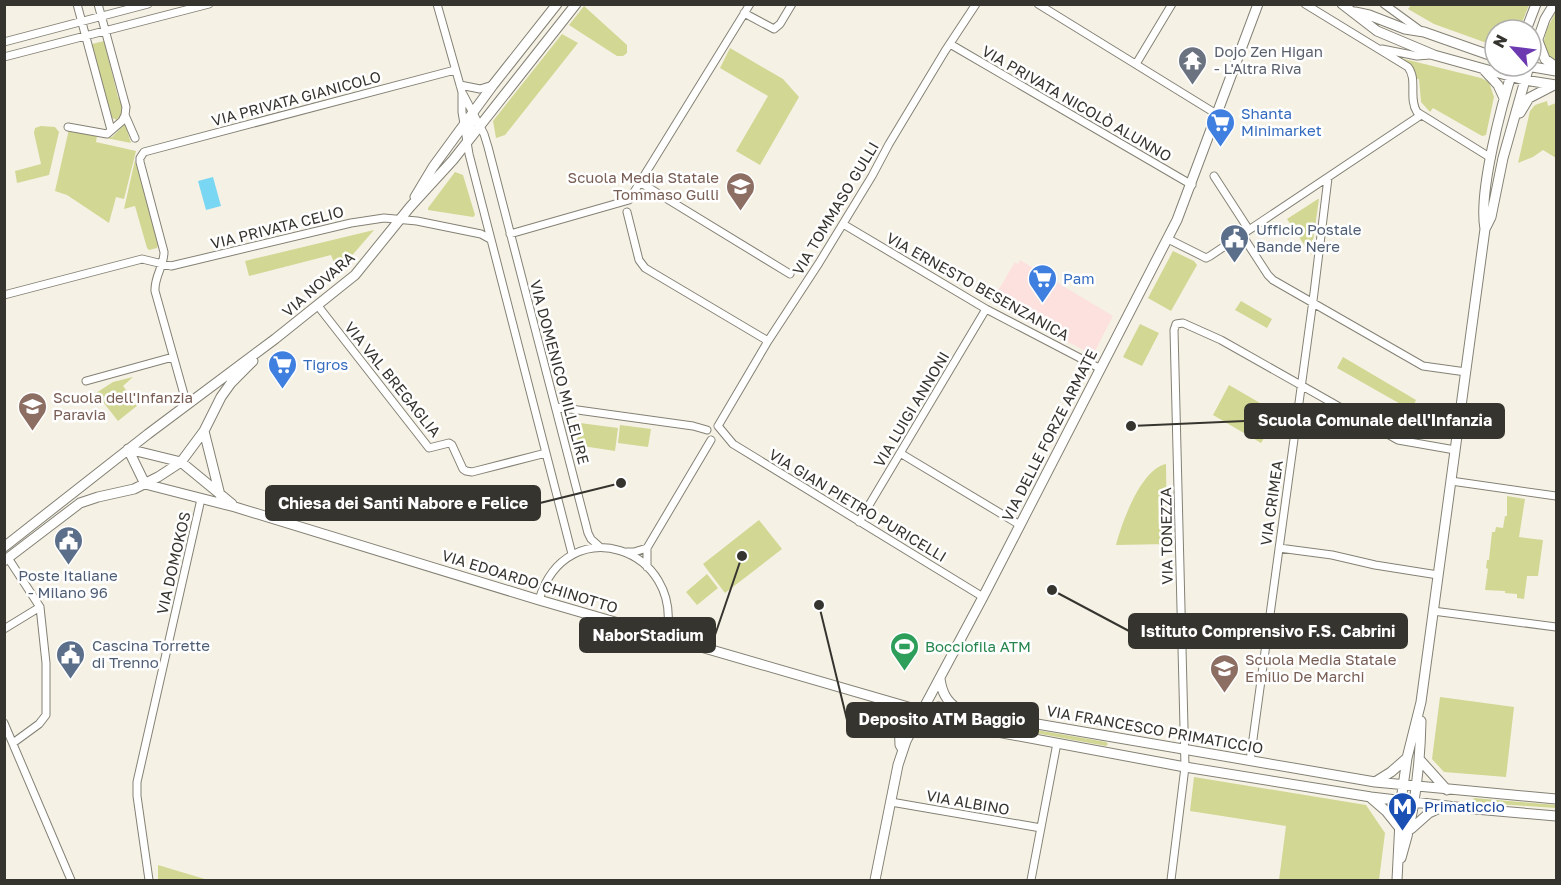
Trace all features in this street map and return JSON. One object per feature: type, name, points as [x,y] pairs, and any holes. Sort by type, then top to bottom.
[{"type":"street","points":[[77,4],[111,130]]},
{"type":"street","points":[[68,127],[102,134],[123,121],[125,115],[126,107],[98,4]]},
{"type":"street","points":[[4,42],[148,4]]},
{"type":"street","points":[[4,57],[209,4]]},
{"type":"street","points":[[437,4],[471,127],[466,143],[572,554]]},
{"type":"street","points":[[410,207],[466,143],[474,114],[493,85],[557,4]]},
{"type":"street","points":[[410,207],[428,175],[576,4]]},
{"type":"street","points":[[510,234],[625,202],[632,197],[750,4]]},
{"type":"street","points":[[744,13],[774,29],[780,24],[792,4]]},
{"type":"street","name":"VIA TOMMASO GULLI","points":[[720,429],[768,341],[843,224],[889,144],[976,4]]},
{"type":"street","points":[[1038,4],[1218,115]]},
{"type":"street","points":[[1136,64],[1172,4]]},
{"type":"street","name":"VIA DELLE FORZE ARMATE","points":[[875,880],[903,750],[1168,239],[1192,185],[1258,4]]},
{"type":"street","points":[[1305,4],[1410,70],[1413,76],[1414,105],[1421,115],[1491,158]]},
{"type":"street","points":[[1342,4],[1377,31],[1434,55],[1483,69]]},
{"type":"street","points":[[1543,24],[1554,4]]},
{"type":"street","points":[[1389,6],[1424,32]]},
{"type":"street","points":[[1354,12],[1483,52]]},
{"type":"street","name":"VIA PRIVATA NICOLÒ ALUNNO","points":[[950,44],[1192,185]]},
{"type":"street","points":[[1379,49],[1416,56],[1434,55]]},
{"type":"street","points":[[1543,56],[1557,69]]},
{"type":"street","name":"VIA PRIVATA GIANICOLO","points":[[162,264],[164,252],[140,162],[144,152],[455,70]]},
{"type":"street","points":[[1491,78],[1505,99]]},
{"type":"street","points":[[1399,866],[1398,826],[1403,785],[1420,705],[1485,229],[1483,216],[1491,158],[1510,78]]},
{"type":"street","points":[[1518,78],[1555,85]]},
{"type":"street","points":[[1485,229],[1491,217],[1503,158],[1524,80]]},
{"type":"street","points":[[461,89],[480,89],[493,85]]},
{"type":"street","points":[[1511,130],[1529,98],[1555,85]]},
{"type":"street","points":[[461,89],[474,114]]},
{"type":"street","points":[[125,115],[135,138]]},
{"type":"street","points":[[1168,239],[1206,258],[1421,115]]},
{"type":"street","name":"VIA DOMENICO MILLELIRE","points":[[471,127],[488,147],[588,533],[600,548]]},
{"type":"street","points":[[1214,176],[1249,230]]},
{"type":"street","name":"VIA CRIMEA","points":[[1250,761],[1328,178]]},
{"type":"street","points":[[641,183],[790,274]]},
{"type":"street","name":"VIA NOVARA","points":[[4,547],[355,276],[410,207]]},
{"type":"street","points":[[627,212],[639,260],[645,268],[768,341]]},
{"type":"street","name":"VIA PRIVATA CELIO","points":[[4,296],[142,259],[171,266],[351,223],[384,218],[481,234],[490,239]]},
{"type":"street","name":"VIA ERNESTO BESENZANICA","points":[[843,224],[987,309],[1101,369]]},
{"type":"street","points":[[1242,235],[1270,278],[1423,366],[1466,372]]},
{"type":"street","points":[[162,264],[155,286],[187,405]]},
{"type":"street","name":"VIA VAL BREGAGLIA","points":[[318,306],[429,448],[449,443],[463,469],[472,472],[546,453]]},
{"type":"street","name":"VIA LUIGI ANNONI","points":[[859,522],[987,309]]},
{"type":"street","name":"VIA TONEZZA","points":[[1172,880],[1185,767],[1174,330],[1178,322],[1183,323],[1221,340],[1301,384]]},
{"type":"street","name":"VIA NOVARA","points":[[180,462],[204,431],[216,405],[231,383],[275,339]]},
{"type":"street","points":[[86,381],[173,357]]},
{"type":"street","points":[[1301,384],[1398,440],[1455,450]]},
{"type":"street","points":[[556,407],[693,426],[706,430]]},
{"type":"street","points":[[706,430],[711,425],[720,429],[719,439],[711,440]]},
{"type":"street","name":"VIA GIAN PIETRO PURICELLI","points":[[720,429],[733,444],[983,597]]},
{"type":"street","points":[[706,430],[707,437],[711,440]]},
{"type":"street","points":[[204,431],[220,495]]},
{"type":"street","points":[[647,567],[647,548],[711,440]]},
{"type":"street","points":[[128,449],[180,462],[235,507]]},
{"type":"street","points":[[128,449],[145,484]]},
{"type":"street","points":[[900,453],[1020,525]]},
{"type":"street","points":[[13,743],[39,724],[47,710],[46,659],[40,607],[6,560],[69,510],[91,498],[145,484],[180,462]]},
{"type":"street","points":[[1451,481],[1557,496]]},
{"type":"street","name":"VIA EDOARDO CHINOTTO","points":[[145,484],[235,507],[539,600],[922,711]]},
{"type":"street","name":"VIA DOMOKOS","points":[[149,880],[137,782],[201,499]]},
{"type":"street","points":[[539,600],[550,573],[572,554],[582,550],[600,548],[634,552],[647,548]]},
{"type":"street","points":[[1279,548],[1332,555],[1438,575]]},
{"type":"street","points":[[625,552],[647,567],[660,582],[668,601],[670,614],[666,637]]},
{"type":"street","points":[[4,629],[40,607]]},
{"type":"street","points":[[1433,611],[1557,627]]},
{"type":"street","points":[[940,679],[942,692],[950,703],[960,710]]},
{"type":"street","points":[[892,703],[899,719],[900,745],[903,750]]},
{"type":"street","points":[[1397,880],[1415,803],[1420,760],[1420,705]]},
{"type":"street","name":"VIA FRANCESCO PRIMATICCIO","points":[[922,711],[938,707],[960,710],[1349,778],[1447,790]]},
{"type":"street","name":"VIA FRANCESCO PRIMATICCIO","points":[[922,711],[933,720],[1017,736],[1185,767],[1415,803]]},
{"type":"street","points":[[1017,736],[1016,728],[1021,722]]},
{"type":"street","points":[[4,723],[70,880]]},
{"type":"street","points":[[1108,752],[1114,744],[1111,738]]},
{"type":"street","points":[[1122,754],[1120,746],[1127,740]]},
{"type":"street","points":[[1031,880],[1057,743]]},
{"type":"street","points":[[1211,770],[1207,765],[1213,755]]},
{"type":"street","points":[[1375,782],[1407,759]]},
{"type":"street","points":[[1420,760],[1447,790],[1557,799]]},
{"type":"street","points":[[1343,793],[1352,785],[1349,778]]},
{"type":"street","points":[[1371,797],[1398,826]]},
{"type":"street","name":"VIA ALBINO","points":[[891,802],[1041,828]]},
{"type":"street","points":[[1415,803],[1557,816]]},
{"type":"street","points":[[1410,829],[1429,813],[1444,806]]},
{"type":"shaded area","points":[[1020,260],[1113,316],[1093,355],[991,302],[1015,262],[1018,264]]},
{"type":"green space","points":[[1412,4],[1529,4],[1524,18],[1483,18],[1483,42],[1434,24],[1408,9]]},
{"type":"green space","points":[[584,6],[627,45],[627,53],[617,56],[569,25]]},
{"type":"green space","points":[[1556,11],[1556,65],[1550,62],[1543,44]]},
{"type":"green space","points":[[562,34],[578,43],[505,135],[496,138],[493,121]]},
{"type":"green space","points":[[104,41],[118,97],[124,105],[122,114],[117,120],[112,118],[92,44]]},
{"type":"green space","points":[[730,48],[783,79],[799,97],[760,165],[736,151],[768,96],[720,68]]},
{"type":"green space","points":[[1400,58],[1489,82],[1494,97],[1486,135],[1482,136],[1433,108],[1430,112],[1421,102],[1419,79],[1415,79],[1412,68]]},
{"type":"green space","points":[[1547,101],[1548,106],[1556,103],[1556,158],[1543,150],[1518,163],[1530,111],[1535,105]]},
{"type":"green space","points":[[125,124],[131,143],[106,138],[112,137]]},
{"type":"green space","points":[[55,127],[59,132],[49,175],[17,183],[15,171],[41,164],[34,133],[35,128]]},
{"type":"green space","points":[[69,129],[97,136],[96,142],[136,151],[124,199],[116,197],[109,223],[67,195],[55,191]]},
{"type":"green space","points":[[135,160],[158,245],[157,248],[149,250],[135,206],[124,209]]},
{"type":"green space","points":[[455,172],[463,175],[475,215],[473,217],[428,210]]},
{"type":"green space","points":[[1319,199],[1311,255],[1287,219]]},
{"type":"green space","points":[[374,230],[337,270],[331,255],[249,276],[245,261]]},
{"type":"green space","points":[[1173,251],[1194,261],[1197,265],[1171,311],[1148,298]]},
{"type":"green space","points":[[1241,301],[1272,319],[1267,328],[1235,310]]},
{"type":"green space","points":[[1140,324],[1159,333],[1142,366],[1123,357]]},
{"type":"green space","points":[[1343,357],[1416,400],[1411,410],[1337,368]]},
{"type":"green space","points":[[133,377],[123,386],[138,405],[118,421],[96,393],[113,382]]},
{"type":"green space","points":[[1229,385],[1279,414],[1261,443],[1213,415]]},
{"type":"green space","points":[[580,423],[618,428],[615,451],[576,445]]},
{"type":"green space","points":[[620,425],[651,429],[648,447],[618,443]]},
{"type":"green space","points":[[1166,464],[1167,544],[1116,545],[1128,511],[1141,486],[1157,468]]},
{"type":"green space","points":[[1507,496],[1525,499],[1519,537],[1543,540],[1538,576],[1527,576],[1524,599],[1517,598],[1517,594],[1505,593],[1505,591],[1485,590],[1492,532],[1495,532],[1496,527],[1503,528],[1505,516],[1507,516]]},
{"type":"green space","points":[[759,520],[782,549],[725,593],[703,564]]},
{"type":"green space","points":[[707,574],[718,588],[697,605],[686,592]]},
{"type":"green space","points":[[1440,697],[1514,707],[1506,777],[1444,772],[1432,759]]},
{"type":"green space","points":[[1031,729],[1108,744],[1106,746],[1030,732]]},
{"type":"green space","points":[[1194,777],[1366,805],[1385,833],[1379,880],[1279,880],[1286,826],[1190,811]]},
{"type":"green space","points":[[1474,798],[1556,805],[1556,808],[1470,802]]},
{"type":"green space","points":[[158,865],[208,880],[158,880]]},
{"type":"water","points":[[213,177],[221,206],[206,210],[198,181]]},
{"type":"place","name":"Dojo Zen Higan - L'Altra Riva","points":[[1193,86]]},
{"type":"place","name":"Shanta Minimarket","points":[[1220,148]]},
{"type":"place","name":"Scuola Media Statale Tommaso Gulli","points":[[740,212]]},
{"type":"place","name":"Ufficio Postale Bande Nere","points":[[1235,264]]},
{"type":"place","name":"Pam","points":[[1042,304]]},
{"type":"place","name":"Tigros","points":[[282,390]]},
{"type":"place","name":"Scuola Comunale dell'Infanzia","points":[[1131,426]]},
{"type":"place","name":"Scuola dell'Infanzia Paravia","points":[[32,432]]},
{"type":"place","name":"Chiesa dei Santi Nabore e Felice","points":[[621,483]]},
{"type":"place","name":"NaborStadium","points":[[742,556]]},
{"type":"place","name":"Poste Italiane - Milano 96","points":[[68,566]]},
{"type":"place","name":"Istituto Comprensivo F.S. Cabrini","points":[[1052,590]]},
{"type":"place","name":"Deposito ATM Baggio","points":[[819,605]]},
{"type":"place","name":"Bocciofila ATM","points":[[904,672]]},
{"type":"place","name":"Cascina Torrette di Trenno","points":[[71,680]]},
{"type":"place","name":"Scuola Media Statale Emilio De Marchi","points":[[1224,694]]},
{"type":"place","name":"Primaticcio","points":[[1403,832]]}]
